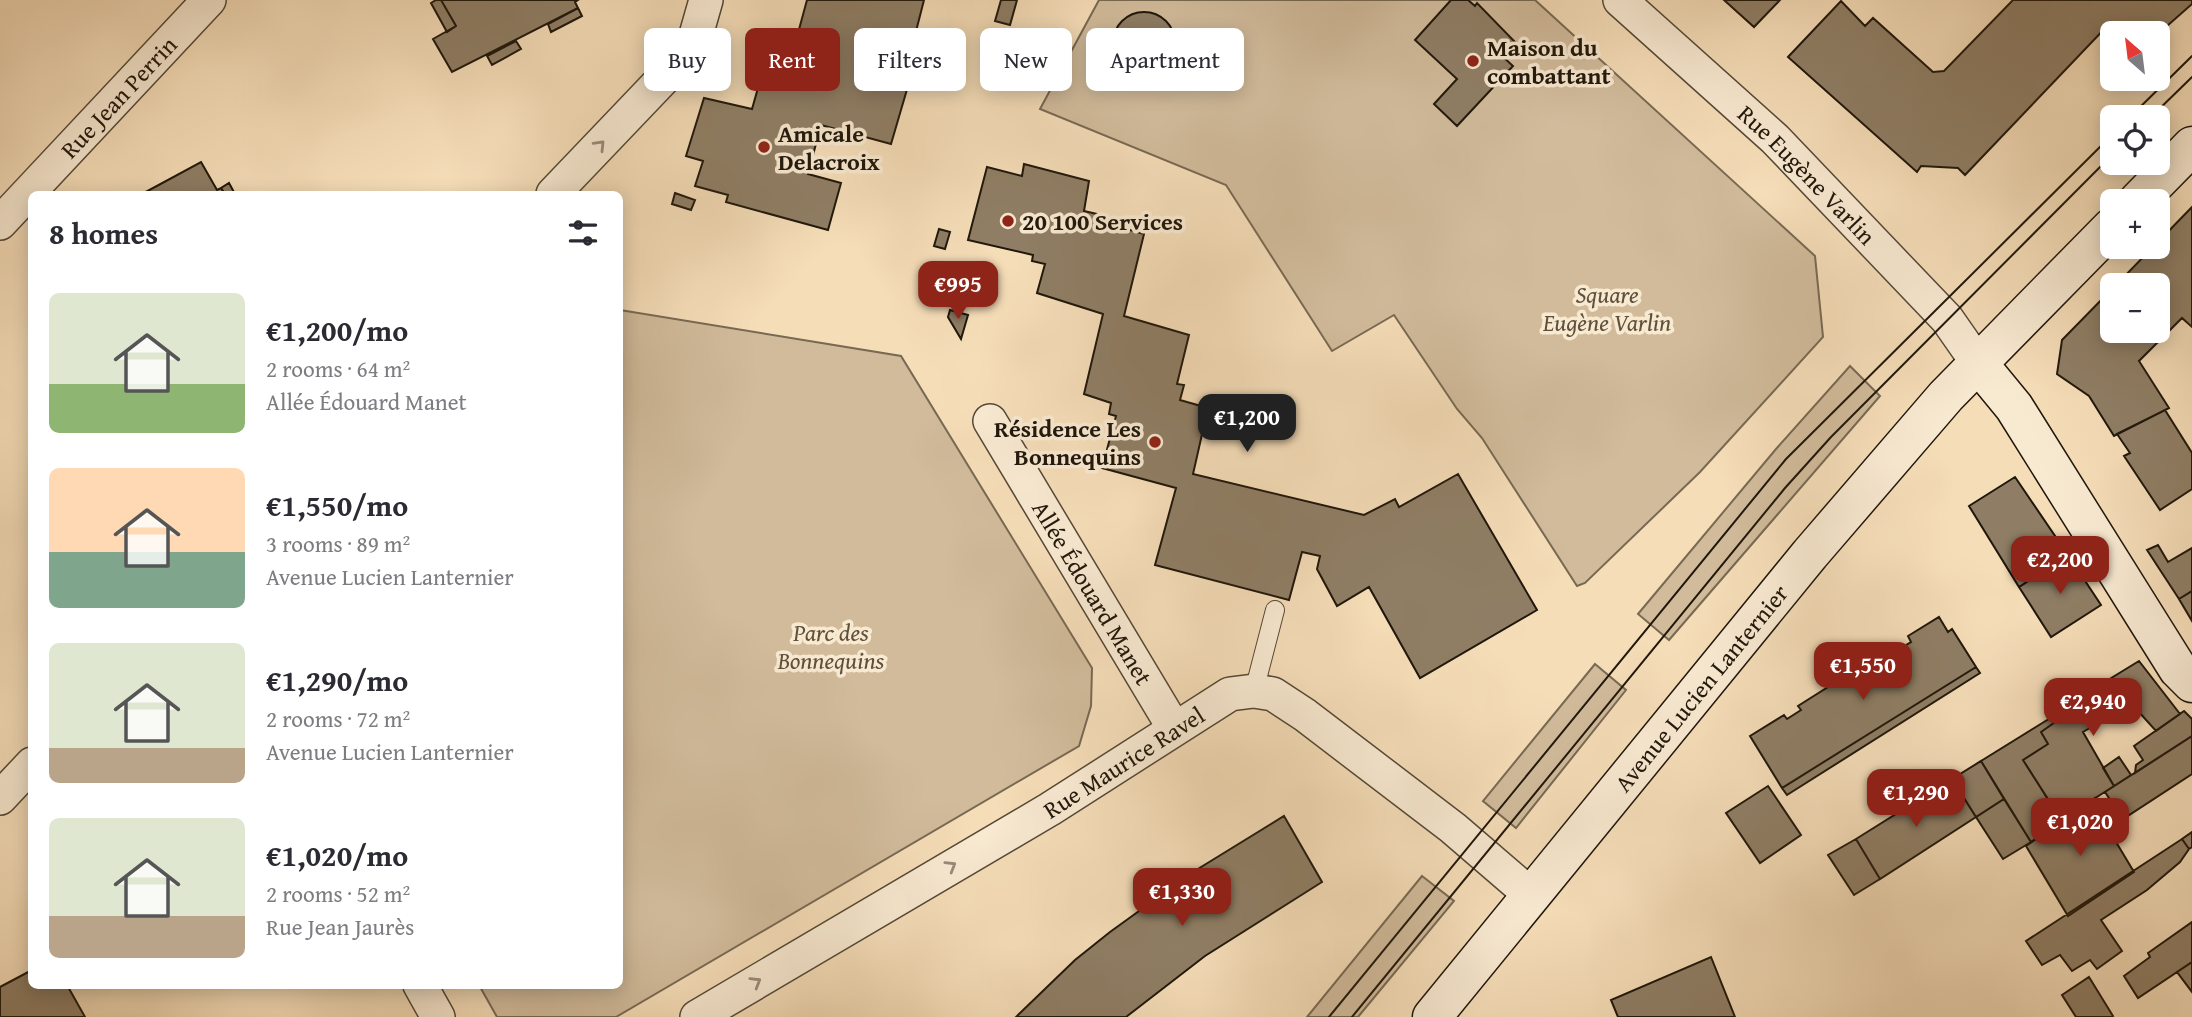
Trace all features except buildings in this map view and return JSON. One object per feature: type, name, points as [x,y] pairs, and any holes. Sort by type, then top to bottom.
[{"type":"main road","points":[[2150,189],[2192,146]]},
{"type":"main road","name":"Avenue Lucien Lanternier","points":[[1432,1017],[1810,554],[1977,362],[2100,240]]},
{"type":"main road","points":[[1977,362],[2014,407],[2178,669],[2192,684]]},
{"type":"street","name":"Rue Jean Perrin","points":[[30,191],[209,0]]},
{"type":"street","points":[[556,191],[680,61],[696,35],[706,0]]},
{"type":"street","name":"Rue Eugène Varlin","points":[[1620,0],[1775,139],[1947,319],[1977,362]]},
{"type":"street","name":"Rue Jean Perrin","points":[[0,223],[28,193]]},
{"type":"street","name":"Allée Édouard Manet","points":[[990,421],[1174,728]]},
{"type":"street","points":[[1254,691],[1273,694],[1305,715],[1453,828],[1532,896]]},
{"type":"street","name":"Rue Maurice Ravel","points":[[697,1017],[1050,808],[1230,694],[1254,691]]},
{"type":"street","points":[[0,798],[28,768]]},
{"type":"street","points":[[422,989],[438,1017]]},
{"type":"lane","points":[[1254,691],[1275,610]]},
{"type":"green space","name":"Square Eugène Varlin","points":[[1099,0],[1535,0],[1815,256],[1823,337],[1700,472],[1585,583],[1577,586],[1482,438],[1457,409],[1394,315],[1332,351],[1226,185],[1040,109],[1050,91],[1072,91],[1072,50]]},
{"type":"green space","name":"Parc des Bonnequins","points":[[623,310],[901,356],[1092,668],[1091,706],[1079,746],[616,1017],[497,1017],[481,989],[623,989]]},
{"type":"green space","points":[[1850,366],[1880,396],[1669,640],[1638,614],[1776,449]]},
{"type":"green space","points":[[1595,664],[1626,690],[1516,828],[1483,801]]},
{"type":"green space","points":[[1422,876],[1454,901],[1358,1017],[1307,1017]]},
{"type":"tram line","points":[[2142,105],[2192,56]]},
{"type":"tram line","points":[[2163,105],[2192,77]]},
{"type":"tram line","points":[[1329,1017],[1786,459],[2100,147]]},
{"type":"tram line","points":[[1352,1017],[1785,488],[1831,437],[2100,167]]},
{"type":"place","name":"Maison du combattant","points":[[1473,61]]},
{"type":"place","name":"Amicale Delacroix","points":[[764,147]]},
{"type":"place","name":"20 100 Services","points":[[1008,221]]},
{"type":"place","name":"Résidence Les Bonnequins","points":[[1155,442]]}]
